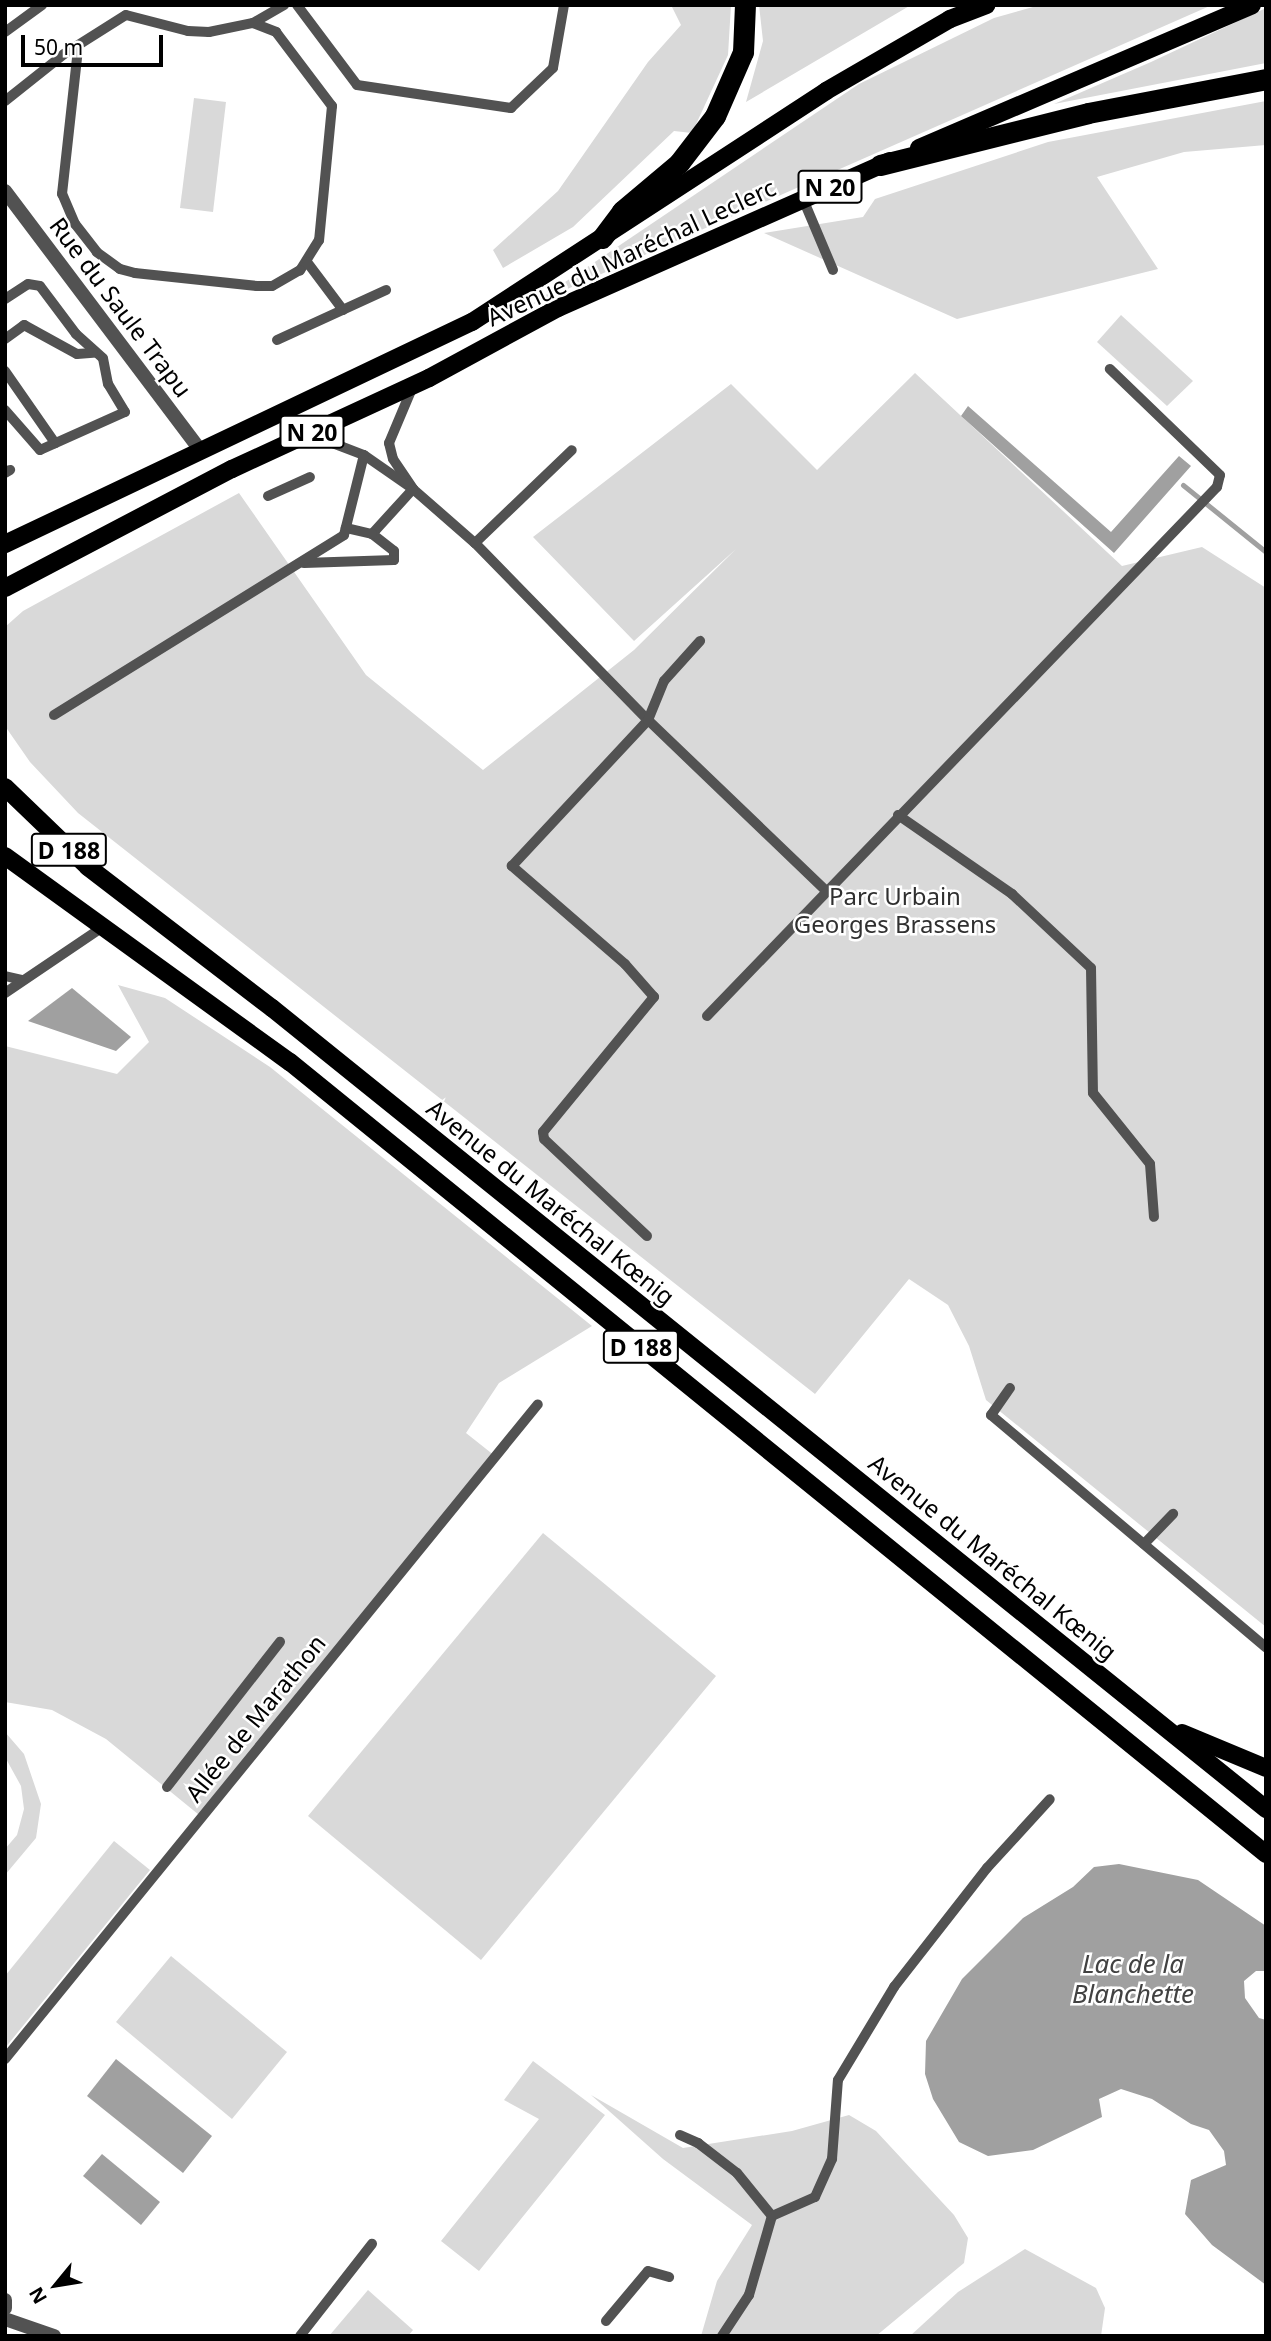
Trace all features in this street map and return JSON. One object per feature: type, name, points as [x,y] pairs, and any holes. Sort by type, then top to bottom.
[{"type":"highway","points":[[602,238],[622,211],[679,163],[715,116],[743,52],[745,5]]},
{"type":"highway","points":[[880,165],[1088,113],[1266,79]]},
{"type":"main road","name":"Avenue du Maréchal Leclerc","points":[[5,544],[417,351],[602,238],[826,91],[950,19],[986,5]]},
{"type":"main road","name":"Avenue du Maréchal Leclerc","points":[[5,588],[279,447],[414,384],[558,308],[880,165],[1252,5]]},
{"type":"main road","name":"Avenue du Maréchal Kœnig","points":[[5,788],[88,867],[272,1008],[1266,1810]]},
{"type":"main road","name":"D 188","points":[[5,856],[100,929],[186,984],[290,1062],[1266,1854]]},
{"type":"main road","points":[[1161,1723],[1266,1768]]},
{"type":"street","name":"Rue du Saule Trapu","points":[[5,191],[201,451]]},
{"type":"street","points":[[5,2300],[5,2308]]},
{"type":"street","points":[[5,2319],[54,2336]]},
{"type":"lane","points":[[5,32],[41,5]]},
{"type":"lane","points":[[5,100],[64,54],[78,49],[118,11],[188,31],[209,32],[253,23],[284,5]]},
{"type":"lane","points":[[297,5],[357,85],[510,108],[553,68],[564,5]]},
{"type":"lane","points":[[78,49],[62,194],[75,224],[107,261],[135,273],[257,286],[288,280],[307,262],[319,240],[332,106],[276,32],[253,23]]},
{"type":"lane","points":[[803,199],[833,270]]},
{"type":"lane","points":[[307,262],[343,310]]},
{"type":"lane","points":[[5,299],[28,284],[40,286],[98,355],[108,384],[125,412],[40,450],[5,410]]},
{"type":"lane","points":[[277,340],[386,290]]},
{"type":"lane","points":[[5,339],[24,326],[76,354],[98,355],[122,347]]},
{"type":"lane","points":[[707,1016],[825,890],[1217,487],[1220,475],[1110,369]]},
{"type":"lane","points":[[5,371],[55,443]]},
{"type":"lane","points":[[413,489],[393,459],[389,443],[414,384]]},
{"type":"lane","points":[[279,447],[322,439],[363,454],[413,489],[475,543],[648,720],[825,890]]},
{"type":"lane","points":[[475,543],[572,450]]},
{"type":"lane","points":[[54,715],[344,535],[363,454]]},
{"type":"lane","points":[[268,496],[310,477]]},
{"type":"lane","points":[[372,534],[413,489]]},
{"type":"lane","points":[[301,563],[394,560],[394,551],[372,534],[346,528]]},
{"type":"lane","points":[[647,1236],[544,1139],[543,1132],[654,997],[625,964],[512,866],[648,720],[664,681],[700,641]]},
{"type":"lane","points":[[898,816],[1012,894],[1091,968],[1093,1093],[1150,1164],[1154,1217]]},
{"type":"lane","points":[[5,993],[100,929]]},
{"type":"lane","points":[[5,976],[23,979]]},
{"type":"lane","points":[[1010,1388],[991,1415],[1266,1647]]},
{"type":"lane","name":"Allée de Marathon","points":[[5,2059],[538,1404]]},
{"type":"lane","points":[[1144,1544],[1173,1514]]},
{"type":"lane","points":[[167,1787],[280,1642]]},
{"type":"lane","points":[[722,2336],[749,2295],[772,2216],[815,2197],[832,2159],[833,2092],[894,1987],[987,1868],[1050,1800]]},
{"type":"lane","points":[[680,2135],[698,2143],[737,2173],[772,2216]]},
{"type":"lane","points":[[300,2336],[372,2244]]},
{"type":"lane","points":[[606,2321],[648,2271],[669,2277]]},
{"type":"green space","points":[[671,5],[731,5],[728,55],[692,133],[674,131],[573,227],[503,268],[493,250],[558,191],[648,62],[681,25]]},
{"type":"green space","points":[[759,5],[911,5],[746,102],[763,41]]},
{"type":"green space","points":[[1040,5],[1212,5],[531,305],[859,84],[994,18]]},
{"type":"green space","points":[[1266,8],[1266,63],[1054,104],[1151,62]]},
{"type":"green space","points":[[194,98],[226,102],[213,212],[180,208]]},
{"type":"green space","points":[[1266,101],[1266,145],[1184,152],[1097,177],[1158,269],[957,319],[764,233],[863,217],[875,199],[1048,142]]},
{"type":"green space","points":[[1121,315],[1193,381],[1167,406],[1097,342]]},
{"type":"green space","name":"Parc Urbain Georges Brassens","points":[[915,373],[1122,566],[1202,547],[1266,588],[1266,1627],[986,1400],[969,1346],[948,1305],[909,1279],[815,1394],[78,813],[30,762],[5,726],[5,627],[23,611],[239,493],[366,675],[483,770],[634,650],[736,549],[634,641],[533,537],[731,384],[817,470]]},
{"type":"green space","points":[[118,985],[165,998],[270,1067],[592,1326],[499,1383],[466,1433],[495,1456],[204,1819],[106,1739],[52,1710],[5,1702],[5,1046],[117,1074],[149,1042]]},
{"type":"green space","points":[[543,1533],[716,1676],[481,1960],[308,1816]]},
{"type":"green space","points":[[5,1732],[24,1754],[41,1804],[36,1838],[5,1875],[5,1849],[17,1835],[24,1809],[21,1786],[5,1757]]},
{"type":"green space","points":[[114,1841],[150,1870],[5,2048],[5,1976]]},
{"type":"green space","points":[[171,1956],[287,2052],[232,2119],[116,2022]]},
{"type":"green space","points":[[533,2061],[605,2115],[479,2271],[441,2241],[539,2119],[504,2100]]},
{"type":"green space","points":[[591,2095],[683,2148],[792,2131],[849,2115],[876,2131],[954,2215],[968,2238],[964,2263],[876,2336],[701,2336],[717,2281],[752,2225],[663,2159]]},
{"type":"green space","points":[[1025,2249],[1096,2288],[1105,2308],[1101,2336],[910,2336],[958,2292]]},
{"type":"green space","points":[[368,2290],[413,2330],[408,2336],[329,2336]]},
{"type":"water","points":[[968,406],[1111,532],[1179,456],[1191,466],[1114,553],[961,416]]},
{"type":"water","points":[[72,988],[131,1037],[116,1051],[28,1021]]},
{"type":"water","name":"Lac de la Blanchette","points":[[1119,1864],[1198,1880],[1266,1926],[1266,1971],[1256,1971],[1244,1981],[1245,1998],[1259,2018],[1266,2020],[1266,2285],[1212,2245],[1185,2214],[1191,2180],[1226,2165],[1224,2151],[1209,2130],[1191,2124],[1152,2099],[1121,2089],[1099,2099],[1102,2117],[1033,2150],[988,2156],[959,2142],[933,2099],[925,2074],[926,2041],[962,1979],[1023,1918],[1073,1887],[1094,1867]]},
{"type":"water","points":[[116,2059],[212,2136],[183,2173],[87,2096]]},
{"type":"water","points":[[102,2154],[160,2202],[141,2225],[83,2176]]},
{"type":"waterway","points":[[1183,485],[1266,552]]}]
